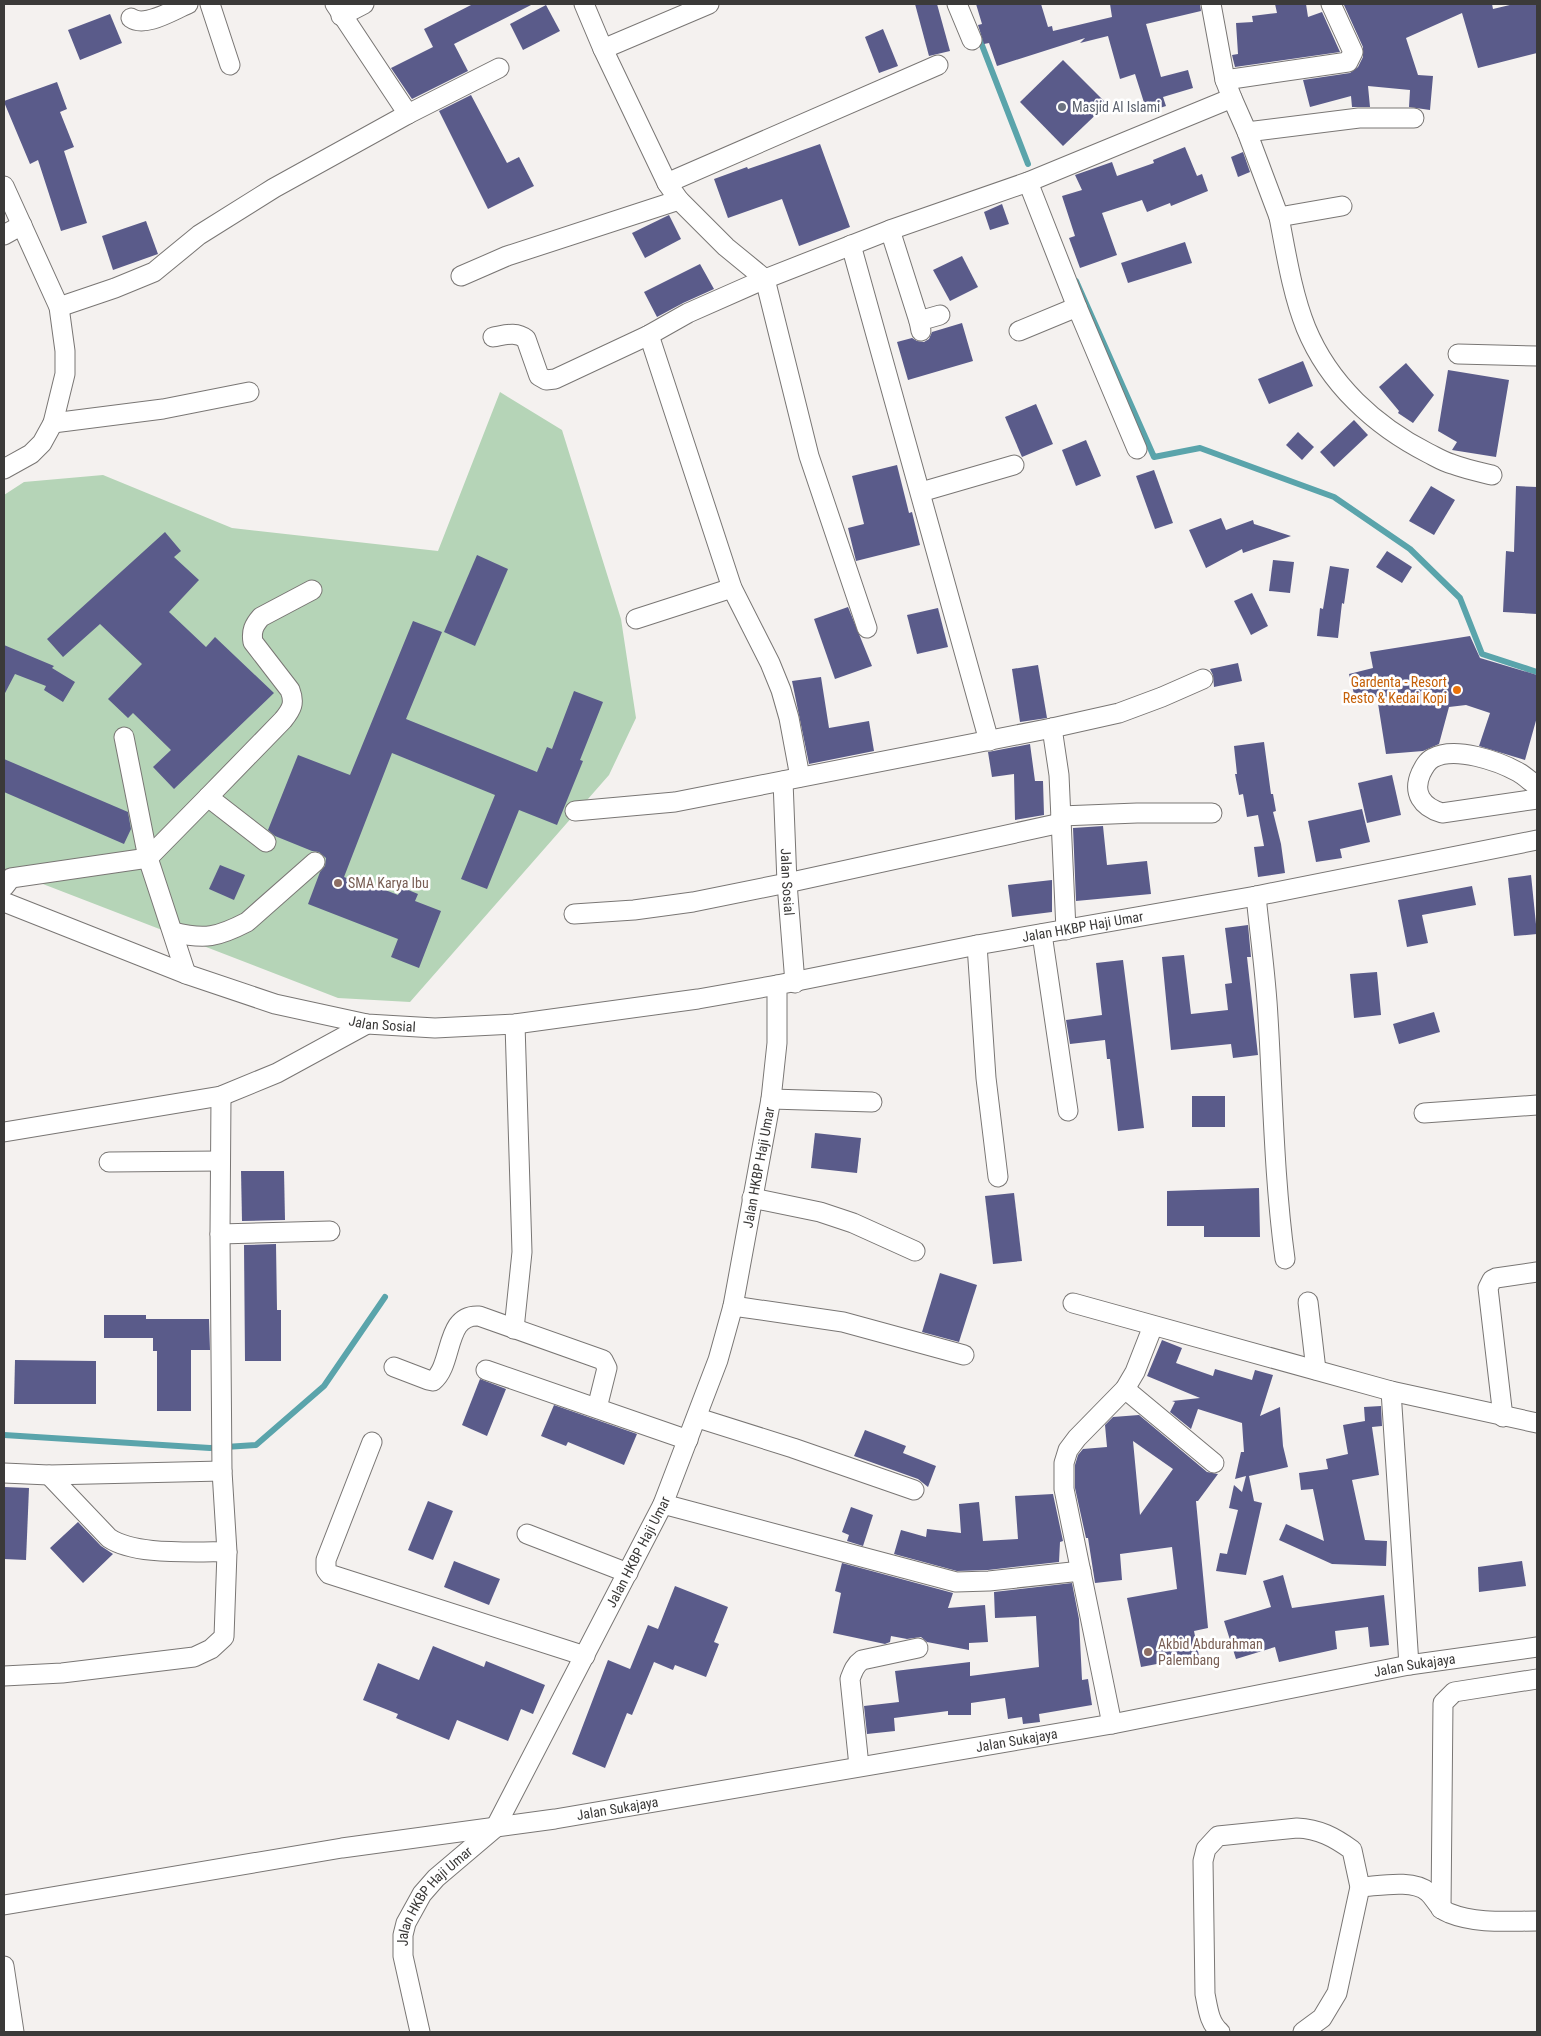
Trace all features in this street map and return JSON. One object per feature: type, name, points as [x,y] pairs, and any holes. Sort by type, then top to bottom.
[{"type":"street","points":[[131,18],[137,22],[147,22],[188,4]]},
{"type":"street","points":[[210,4],[230,65]]},
{"type":"street","points":[[364,4],[338,10],[408,114]]},
{"type":"street","points":[[584,4],[603,49],[667,183],[679,200],[726,247],[765,280],[809,456],[867,628]]},
{"type":"street","points":[[603,49],[709,4]]},
{"type":"street","points":[[957,4],[972,40]]},
{"type":"street","points":[[1211,4],[1228,89],[1247,132],[1279,217],[1286,258],[1306,327],[1322,359],[1345,391],[1371,416],[1410,444],[1450,464],[1492,475]]},
{"type":"street","points":[[493,336],[511,334],[526,339],[536,372],[542,379],[550,381],[648,335],[688,313],[851,245],[1028,182],[1228,89],[1348,62],[1353,52],[1331,4]]},
{"type":"street","points":[[667,183],[938,65]]},
{"type":"street","points":[[59,307],[115,288],[154,272],[199,235],[274,188],[408,114],[499,68]]},
{"type":"street","points":[[1247,132],[1359,118],[1414,118]]},
{"type":"street","points":[[1028,182],[1077,307],[1137,449]]},
{"type":"street","points":[[4,186],[59,307],[65,351],[65,374],[54,423],[42,443],[31,454],[4,469]]},
{"type":"street","points":[[461,276],[507,256],[679,200]]},
{"type":"street","points":[[1279,217],[1342,206]]},
{"type":"street","points":[[4,235],[22,224]]},
{"type":"street","points":[[890,230],[920,326],[940,315]]},
{"type":"street","points":[[851,245],[989,741]]},
{"type":"street","points":[[1019,331],[1077,307]]},
{"type":"street","name":"Jalan Sosial","points":[[4,902],[186,974],[275,1004],[367,1024],[435,1028],[515,1024],[689,1001],[786,984],[792,779],[790,718],[770,663],[732,588],[648,335]]},
{"type":"street","points":[[1458,354],[1537,356]]},
{"type":"street","points":[[54,423],[163,409],[249,392]]},
{"type":"street","points":[[921,492],[1014,464]]},
{"type":"street","points":[[636,619],[732,588]]},
{"type":"street","points":[[4,887],[11,878],[148,858],[284,720],[293,704],[290,690],[254,642],[252,632],[255,624],[261,617],[312,590]]},
{"type":"street","points":[[574,811],[675,802],[1052,728],[1119,713],[1203,679]]},
{"type":"street","points":[[1052,728],[1059,775],[1066,930]]},
{"type":"street","points":[[124,737],[135,784],[148,858],[186,974]]},
{"type":"street","points":[[1537,786],[1519,772],[1492,761],[1464,754],[1444,754],[1432,758],[1424,765],[1417,785],[1418,793],[1423,803],[1432,810],[1442,813],[1537,799]]},
{"type":"street","points":[[208,797],[266,842]]},
{"type":"street","points":[[574,914],[644,909],[693,902],[788,883],[1061,820],[1137,813],[1212,813]]},
{"type":"street","name":"Jalan HKBP Haji Umar","points":[[420,2032],[403,1956],[403,1935],[406,1923],[422,1894],[436,1878],[494,1828],[663,1504],[698,1418],[718,1360],[733,1306],[771,1099],[786,984],[977,945],[1256,896],[1537,840]]},
{"type":"street","points":[[173,932],[196,938],[210,937],[236,928],[248,922],[315,862]]},
{"type":"street","points":[[1256,896],[1268,1015],[1276,1191],[1285,1259]]},
{"type":"street","points":[[1042,934],[1068,1111]]},
{"type":"street","points":[[977,945],[986,1078],[998,1177]]},
{"type":"street","points":[[4,1132],[221,1096],[277,1073],[367,1024]]},
{"type":"street","points":[[514,1328],[522,1252],[515,1024]]},
{"type":"street","points":[[4,1676],[62,1673],[194,1657],[211,1649],[224,1637],[227,1552],[222,1471],[221,1096]]},
{"type":"street","points":[[771,1099],[872,1102]]},
{"type":"street","points":[[1424,1113],[1537,1105]]},
{"type":"street","points":[[109,1162],[220,1161]]},
{"type":"street","points":[[752,1198],[820,1212],[853,1222],[915,1251]]},
{"type":"street","points":[[220,1234],[330,1231]]},
{"type":"street","points":[[1503,1417],[1488,1288],[1496,1278],[1537,1272]]},
{"type":"street","points":[[1308,1302],[1316,1370]]},
{"type":"street","points":[[1073,1303],[1391,1391],[1537,1423]]},
{"type":"street","points":[[733,1306],[842,1322],[964,1355]]},
{"type":"street","points":[[394,1367],[428,1380],[435,1379],[459,1323],[467,1316],[479,1316],[605,1362],[607,1371],[597,1408]]},
{"type":"street","points":[[1112,1724],[1064,1489],[1064,1463],[1065,1456],[1077,1438],[1124,1390],[1135,1372],[1153,1326]]},
{"type":"street","points":[[486,1370],[688,1440]]},
{"type":"street","points":[[1124,1390],[1214,1463]]},
{"type":"street","points":[[1391,1391],[1409,1665]]},
{"type":"street","points":[[698,1418],[793,1448],[914,1490]]},
{"type":"street","points":[[372,1442],[326,1560],[326,1570],[329,1574],[585,1656]]},
{"type":"street","points":[[4,1473],[49,1475],[222,1471]]},
{"type":"street","points":[[49,1475],[109,1538],[117,1543],[130,1547],[154,1550],[227,1552]]},
{"type":"street","points":[[663,1504],[956,1582],[989,1581],[1081,1571]]},
{"type":"street","points":[[527,1534],[628,1573]]},
{"type":"street","name":"Jalan Sukajaya","points":[[4,1905],[342,1848],[494,1828],[1112,1724],[1409,1665],[1537,1647]]},
{"type":"street","points":[[859,1766],[850,1679],[852,1672],[856,1664],[862,1660],[918,1648]]},
{"type":"street","points":[[1441,1909],[1443,1702],[1454,1692],[1537,1679]]},
{"type":"street","points":[[1220,2032],[1215,2028],[1209,2015],[1205,1994],[1203,1861],[1206,1849],[1218,1836],[1310,1828],[1334,1837],[1352,1850],[1360,1886],[1337,1993],[1322,2018],[1303,2032]]},
{"type":"street","points":[[1360,1886],[1413,1884],[1424,1888],[1432,1895],[1441,1909],[1464,1918],[1537,1921]]},
{"type":"street","points":[[5,1978],[14,2032]]},
{"type":"green space","points":[[500,392],[562,430],[621,619],[636,718],[609,775],[410,1002],[338,998],[4,869],[4,495],[24,482],[103,475],[232,528],[438,551]]},
{"type":"building","points":[[473,4],[533,4],[454,44],[468,71],[412,99],[391,68],[433,47],[424,29]]},
{"type":"building","points":[[915,4],[937,4],[950,51],[929,56]]},
{"type":"building","points":[[976,4],[1041,4],[1048,27],[1052,26],[1053,31],[1112,17],[1110,4],[1200,4],[1201,11],[1146,24],[1161,77],[1188,70],[1193,88],[1163,97],[1166,106],[1147,112],[1135,74],[1120,79],[1108,36],[1080,43],[1085,38],[997,66],[989,43],[984,44],[978,25],[982,24]]},
{"type":"building","points":[[1275,4],[1306,4],[1308,17],[1322,12],[1340,52],[1235,67],[1232,55],[1238,54],[1236,23],[1253,22],[1252,16],[1277,13]]},
{"type":"building","points":[[1492,4],[1493,9],[1514,4],[1537,4],[1537,53],[1478,68],[1462,13],[1406,38],[1418,75],[1433,76],[1430,110],[1409,107],[1410,90],[1368,86],[1370,107],[1352,107],[1351,96],[1310,107],[1303,80],[1350,73],[1358,67],[1363,57],[1363,47],[1344,5]]},
{"type":"building","points":[[546,5],[560,31],[523,50],[510,24]]},
{"type":"building","points":[[110,14],[122,43],[80,60],[68,30]]},
{"type":"building","points":[[883,29],[898,66],[879,73],[865,37]]},
{"type":"building","points":[[1063,60],[1107,104],[1063,146],[1020,102]]},
{"type":"building","points":[[57,82],[67,109],[60,112],[74,147],[64,151],[87,223],[61,231],[38,160],[30,164],[4,102]]},
{"type":"building","points":[[471,95],[507,163],[519,157],[534,186],[488,209],[439,111]]},
{"type":"building","points":[[820,144],[850,227],[799,246],[782,199],[728,218],[714,179]]},
{"type":"building","points":[[1185,147],[1197,176],[1202,174],[1208,191],[1171,206],[1170,203],[1147,212],[1142,200],[1102,213],[1117,255],[1080,268],[1069,238],[1075,236],[1062,196],[1082,190],[1075,175],[1112,162],[1117,176],[1154,163],[1153,160]]},
{"type":"building","points":[[1243,152],[1250,172],[1238,177],[1231,157]]},
{"type":"building","points":[[1002,204],[1009,224],[990,230],[984,212]]},
{"type":"building","points":[[669,215],[681,239],[645,258],[632,233]]},
{"type":"building","points":[[146,221],[158,254],[113,270],[102,236]]},
{"type":"building","points":[[1185,242],[1192,263],[1128,283],[1121,263]]},
{"type":"building","points":[[962,256],[978,287],[950,301],[933,270]]},
{"type":"building","points":[[700,264],[714,289],[657,317],[644,292]]},
{"type":"building","points":[[962,323],[973,361],[908,380],[897,342],[912,338],[924,342],[929,339],[932,332]]},
{"type":"building","points":[[1303,361],[1313,386],[1269,404],[1258,379]]},
{"type":"building","points":[[1406,363],[1434,395],[1413,423],[1398,413],[1399,411],[1379,387]]},
{"type":"building","points":[[1448,370],[1509,380],[1496,457],[1452,450],[1457,442],[1438,431]]},
{"type":"building","points":[[1036,404],[1053,444],[1022,457],[1005,417]]},
{"type":"building","points":[[1354,420],[1368,435],[1334,467],[1320,452]]},
{"type":"building","points":[[1298,432],[1314,447],[1302,460],[1286,445]]},
{"type":"building","points":[[1086,440],[1101,476],[1076,486],[1062,450]]},
{"type":"building","points":[[897,465],[909,513],[912,512],[920,545],[856,561],[848,528],[864,524],[852,476]]},
{"type":"building","points":[[1154,470],[1173,523],[1155,529],[1136,476]]},
{"type":"building","points":[[1431,486],[1455,500],[1434,535],[1409,521]]},
{"type":"building","points":[[1516,486],[1537,487],[1537,614],[1503,612],[1506,551],[1514,552]]},
{"type":"building","points":[[1221,518],[1226,530],[1253,520],[1254,524],[1291,536],[1243,553],[1242,549],[1206,568],[1189,530]]},
{"type":"building","points":[[165,532],[181,551],[174,557],[199,580],[169,612],[206,647],[215,637],[274,693],[174,789],[153,767],[171,750],[133,713],[128,718],[108,699],[142,664],[100,624],[63,657],[47,639]]},
{"type":"building","points":[[1387,551],[1412,567],[1402,583],[1376,567]]},
{"type":"building","points":[[477,555],[508,569],[475,646],[444,632]]},
{"type":"building","points":[[1273,560],[1294,562],[1290,593],[1269,591]]},
{"type":"building","points":[[1330,566],[1349,569],[1344,604],[1342,603],[1338,638],[1317,636],[1320,608],[1323,609]]},
{"type":"building","points":[[1252,593],[1268,626],[1251,635],[1234,601]]},
{"type":"building","points":[[848,607],[872,666],[835,679],[814,619]]},
{"type":"building","points":[[938,608],[948,647],[917,654],[907,615]]},
{"type":"building","points":[[413,621],[442,632],[406,719],[537,772],[547,747],[552,749],[574,691],[603,702],[580,760],[583,761],[557,825],[519,810],[487,889],[461,879],[495,795],[392,753],[344,877],[374,889],[375,886],[398,895],[401,887],[418,894],[415,901],[441,911],[419,968],[391,957],[398,939],[308,904],[320,872],[325,866],[326,858],[319,852],[275,836],[268,830],[298,755],[350,775]]},
{"type":"building","name":"Gardenta - Resort Resto & Kedai Kopi","points":[[1470,636],[1480,658],[1537,675],[1537,717],[1525,760],[1479,746],[1490,713],[1466,705],[1449,707],[1439,744],[1423,751],[1386,754],[1377,697],[1356,702],[1349,674],[1373,668],[1370,652]]},
{"type":"building","points":[[4,645],[54,666],[52,668],[75,682],[63,702],[44,690],[46,686],[15,674],[4,695]]},
{"type":"building","points":[[1238,663],[1242,681],[1214,687],[1213,675],[1210,669]]},
{"type":"building","points":[[1038,665],[1047,718],[1020,722],[1012,669]]},
{"type":"building","points":[[821,677],[829,728],[869,721],[874,751],[809,764],[792,681]]},
{"type":"building","points":[[1264,742],[1271,794],[1273,794],[1276,811],[1273,812],[1281,844],[1285,873],[1258,877],[1254,847],[1264,846],[1258,815],[1247,817],[1243,794],[1239,795],[1235,774],[1237,774],[1234,746]]},
{"type":"building","points":[[1030,744],[1035,781],[1043,781],[1044,815],[1015,820],[1014,774],[992,777],[988,752]]},
{"type":"building","points":[[4,759],[128,812],[131,829],[124,844],[4,792]]},
{"type":"building","points":[[1392,775],[1401,815],[1367,823],[1358,783]]},
{"type":"building","points":[[1362,809],[1370,842],[1340,849],[1342,858],[1316,862],[1308,821]]},
{"type":"building","points":[[1103,826],[1107,865],[1147,861],[1151,894],[1076,901],[1073,828]]},
{"type":"building","points":[[220,865],[245,875],[234,900],[209,889]]},
{"type":"building","points":[[1531,875],[1537,934],[1514,936],[1508,878]]},
{"type":"building","points":[[1052,880],[1052,912],[1012,917],[1008,885]]},
{"type":"building","points":[[1472,886],[1476,905],[1422,915],[1428,943],[1407,947],[1398,900]]},
{"type":"building","points":[[1248,925],[1251,957],[1247,957],[1258,1055],[1233,1058],[1231,1044],[1171,1050],[1162,957],[1184,955],[1191,1014],[1228,1010],[1225,984],[1232,983],[1225,928]]},
{"type":"building","points":[[1123,960],[1144,1128],[1118,1131],[1110,1059],[1107,1059],[1105,1040],[1070,1044],[1066,1020],[1102,1015],[1096,963]]},
{"type":"building","points":[[1377,972],[1381,1015],[1354,1018],[1350,974]]},
{"type":"building","points":[[1434,1012],[1440,1032],[1399,1044],[1393,1024]]},
{"type":"building","points":[[1192,1096],[1225,1096],[1225,1127],[1192,1127]]},
{"type":"building","points":[[815,1133],[861,1138],[857,1173],[811,1168]]},
{"type":"building","points":[[241,1171],[284,1171],[285,1220],[242,1221]]},
{"type":"building","points":[[1259,1188],[1260,1237],[1204,1237],[1204,1226],[1167,1226],[1167,1191]]},
{"type":"building","points":[[1014,1193],[1022,1261],[993,1264],[985,1196]]},
{"type":"building","points":[[276,1244],[277,1310],[281,1310],[281,1361],[245,1361],[244,1245]]},
{"type":"building","points":[[940,1273],[977,1285],[959,1342],[922,1332]]},
{"type":"building","points":[[104,1315],[146,1315],[146,1319],[209,1319],[210,1350],[191,1350],[191,1411],[157,1411],[157,1351],[153,1351],[153,1338],[104,1338]]},
{"type":"building","points":[[1162,1340],[1182,1348],[1176,1363],[1213,1376],[1215,1369],[1252,1380],[1255,1370],[1273,1375],[1260,1416],[1280,1407],[1283,1446],[1288,1467],[1249,1476],[1254,1501],[1262,1503],[1246,1575],[1216,1571],[1220,1553],[1227,1554],[1238,1510],[1229,1508],[1234,1485],[1242,1492],[1246,1476],[1235,1479],[1241,1452],[1244,1452],[1242,1423],[1198,1409],[1191,1429],[1170,1412],[1175,1402],[1172,1401],[1200,1398],[1147,1376]]},
{"type":"building","points":[[15,1360],[96,1361],[96,1404],[14,1404]]},
{"type":"building","points":[[480,1379],[506,1389],[487,1436],[462,1425]]},
{"type":"building","points":[[554,1405],[637,1434],[624,1465],[568,1442],[566,1446],[541,1436]]},
{"type":"building","points":[[1381,1406],[1382,1426],[1372,1427],[1379,1475],[1352,1480],[1365,1540],[1387,1541],[1386,1566],[1332,1564],[1279,1540],[1286,1524],[1324,1541],[1313,1489],[1301,1490],[1299,1473],[1328,1469],[1326,1459],[1348,1454],[1343,1425],[1365,1421],[1364,1407]]},
{"type":"building","points":[[1139,1415],[1207,1472],[1218,1474],[1198,1501],[1196,1501],[1208,1628],[1194,1631],[1199,1656],[1141,1667],[1127,1598],[1177,1589],[1172,1547],[1120,1554],[1122,1580],[1095,1583],[1088,1538],[1086,1538],[1075,1488],[1075,1465],[1078,1455],[1083,1449],[1107,1447],[1105,1425],[1113,1417]],"holes":[[[1133,1441],[1173,1469],[1140,1515]]]},
{"type":"building","points":[[865,1430],[906,1446],[903,1453],[936,1466],[928,1487],[918,1479],[854,1456]]},
{"type":"building","points":[[4,1487],[29,1488],[26,1560],[4,1559]]},
{"type":"building","points":[[1053,1494],[1063,1541],[1060,1542],[1059,1562],[988,1570],[957,1571],[894,1554],[901,1530],[926,1537],[927,1529],[961,1533],[959,1504],[979,1502],[983,1541],[1018,1539],[1015,1496]]},
{"type":"building","points":[[428,1501],[453,1511],[433,1560],[408,1550]]},
{"type":"building","points":[[851,1507],[873,1515],[863,1546],[847,1541],[849,1535],[842,1532]]},
{"type":"building","points":[[78,1522],[101,1546],[113,1554],[83,1583],[50,1548]]},
{"type":"building","points":[[454,1561],[500,1579],[489,1605],[444,1587]]},
{"type":"building","points":[[1522,1561],[1526,1586],[1479,1592],[1478,1567]]},
{"type":"building","points":[[842,1563],[953,1593],[948,1608],[985,1605],[988,1642],[969,1643],[969,1650],[927,1642],[921,1637],[907,1639],[891,1636],[890,1642],[885,1644],[833,1633],[841,1593],[835,1591]]},
{"type":"building","points":[[1283,1575],[1292,1608],[1384,1595],[1389,1645],[1370,1647],[1368,1627],[1335,1631],[1337,1649],[1279,1662],[1275,1647],[1236,1659],[1224,1621],[1271,1607],[1263,1581]]},
{"type":"building","points":[[1072,1583],[1079,1619],[1082,1680],[1088,1679],[1092,1705],[1039,1714],[1040,1722],[1023,1724],[1022,1717],[1008,1719],[1005,1698],[971,1703],[971,1715],[948,1715],[948,1711],[894,1718],[895,1731],[867,1734],[864,1706],[899,1702],[895,1671],[970,1662],[970,1676],[1039,1667],[1036,1616],[995,1618],[994,1592]]},
{"type":"building","points":[[675,1586],[728,1607],[714,1642],[719,1644],[706,1677],[675,1665],[673,1670],[654,1662],[632,1715],[627,1713],[605,1768],[572,1754],[608,1660],[630,1669],[648,1625],[658,1629]]},
{"type":"building","points":[[433,1646],[484,1667],[486,1661],[545,1685],[533,1714],[521,1709],[508,1741],[457,1720],[449,1740],[396,1718],[398,1714],[363,1700],[378,1663],[419,1680]]},
{"type":"waterway","points":[[978,35],[1028,164]]},
{"type":"waterway","points":[[1076,281],[1154,457],[1200,448],[1334,497],[1410,549],[1460,598],[1482,654],[1537,672]]},
{"type":"waterway","points":[[4,1435],[210,1448],[256,1445],[324,1386],[385,1297]]},
{"type":"place","name":"Masjid Al Islami","points":[[1062,107]]},
{"type":"place","name":"Gardenta - Resort Resto & Kedai Kopi","points":[[1457,690]]},
{"type":"place","name":"SMA Karya Ibu","points":[[338,883]]},
{"type":"place","name":"Akbid Abdurahman Palembang","points":[[1148,1652]]}]
